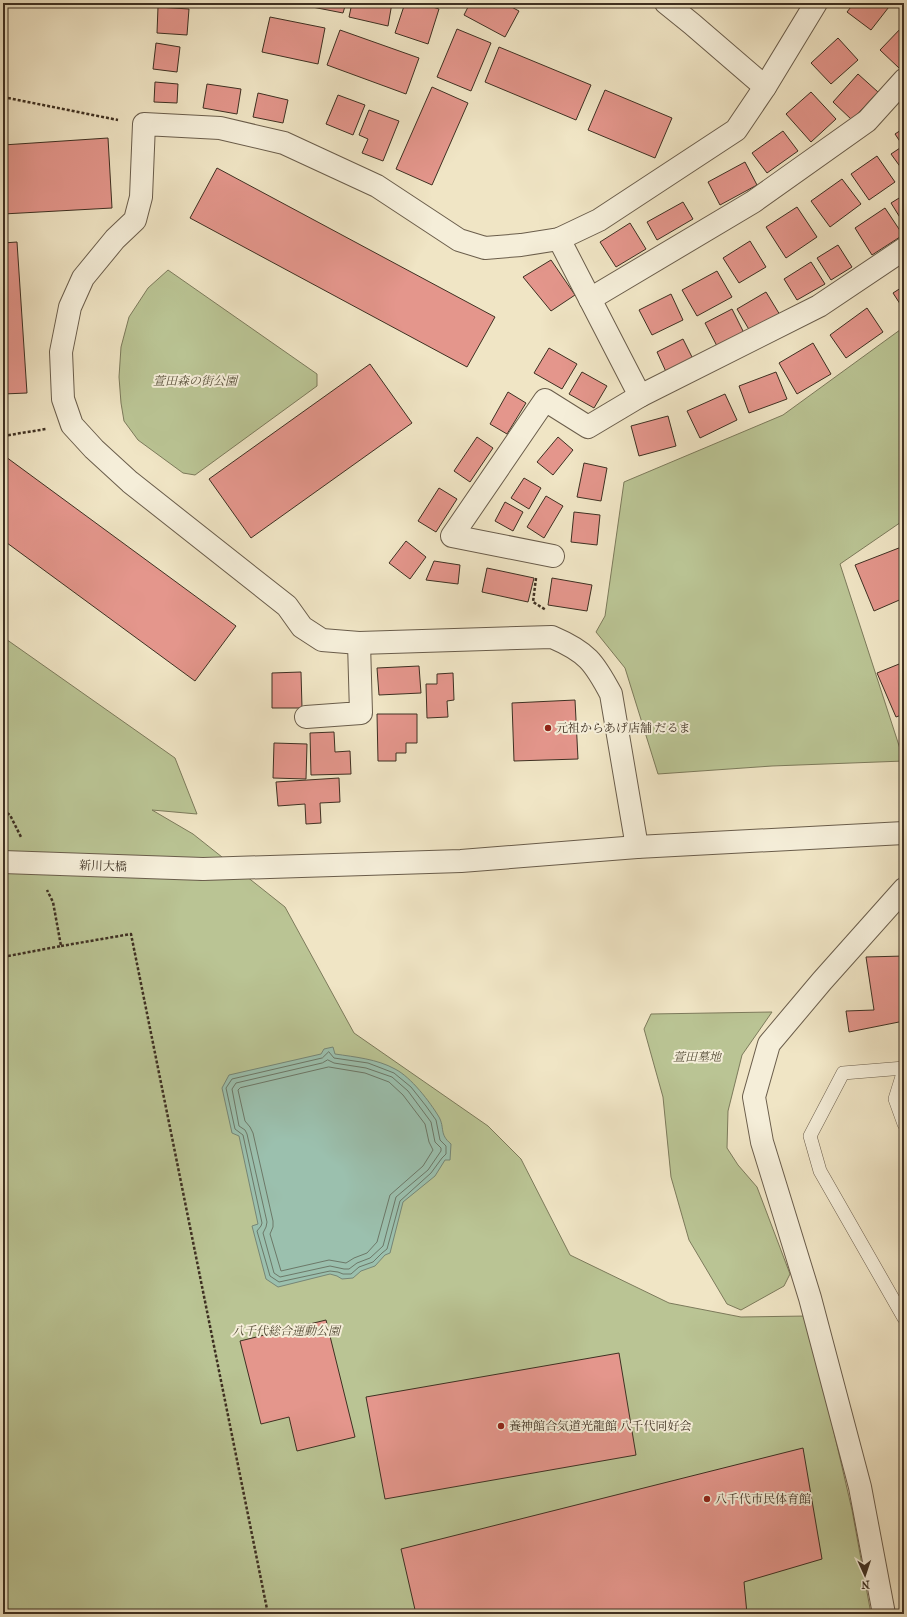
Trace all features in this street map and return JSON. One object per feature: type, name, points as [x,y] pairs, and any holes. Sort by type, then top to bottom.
[{"type":"street","points":[[666,3],[765,87]]},
{"type":"street","points":[[638,847],[611,694],[590,659],[570,644],[552,637],[359,643],[322,640],[302,627],[287,606],[130,482],[94,449],[72,425],[63,400],[61,352],[70,307],[83,278],[115,239],[135,220],[141,197],[144,124],[220,128],[284,143],[377,186],[459,240],[485,248],[521,245],[559,239],[599,220],[736,130],[765,87],[816,3]]},
{"type":"street","points":[[590,299],[753,202],[867,121],[904,80]]},
{"type":"street","points":[[559,239],[640,396]]},
{"type":"street","points":[[546,554],[452,536],[545,400],[588,427],[640,396],[819,306],[904,249]]},
{"type":"street","points":[[306,717],[361,713],[359,643]]},
{"type":"street","name":"新川大橋","points":[[3,862],[203,869],[461,861],[638,847],[904,833]]},
{"type":"street","points":[[884,1614],[860,1487],[810,1298],[762,1142],[754,1097],[769,1044],[822,981],[904,889]]},
{"type":"lane","points":[[904,1124],[895,1099],[904,1069],[843,1073],[810,1136],[820,1170],[904,1318]]},
{"type":"path","points":[[3,98],[144,124]]},
{"type":"path","points":[[3,436],[72,425]]},
{"type":"path","points":[[546,554],[533,602],[552,614]]},
{"type":"path","points":[[3,810],[10,815],[23,842]]},
{"type":"path","points":[[46,889],[53,902],[61,946]]},
{"type":"path","points":[[3,957],[131,934],[268,1614]]},
{"type":"green space","name":"萱田森の街公園","points":[[168,270],[317,374],[317,386],[195,475],[183,473],[138,440],[124,421],[121,403],[119,377],[121,347],[129,317],[148,288]]},
{"type":"green space","points":[[904,327],[904,520],[840,564],[904,761],[772,766],[658,774],[625,668],[596,632],[605,616],[624,482],[783,415]]},
{"type":"green space","name":"八千代総合運動公園","points":[[3,637],[175,758],[197,814],[152,810],[193,834],[285,907],[354,1033],[488,1126],[521,1159],[570,1255],[669,1303],[741,1317],[807,1316],[852,1510],[871,1614],[3,1614]]},
{"type":"green space","name":"萱田墓地","points":[[772,1012],[742,1055],[728,1111],[727,1148],[738,1165],[757,1187],[790,1274],[784,1286],[741,1310],[727,1304],[689,1240],[671,1177],[663,1097],[644,1029],[651,1014]]},
{"type":"water","points":[[333,1047],[335,1054],[366,1059],[395,1069],[414,1084],[431,1104],[441,1121],[445,1137],[451,1144],[450,1160],[445,1160],[435,1176],[403,1202],[390,1253],[385,1255],[375,1266],[361,1271],[353,1278],[342,1279],[330,1274],[278,1287],[266,1279],[252,1226],[258,1224],[239,1136],[232,1133],[222,1088],[229,1075],[321,1054],[324,1049]]},
{"type":"building","points":[[3,3],[16,3],[3,8]]},
{"type":"building","points":[[302,3],[346,3],[343,13],[302,5]]},
{"type":"building","points":[[352,3],[392,3],[388,26],[349,17]]},
{"type":"building","points":[[405,3],[420,3],[439,9],[428,44],[395,33]]},
{"type":"building","points":[[470,3],[504,3],[519,11],[505,37],[464,15]]},
{"type":"building","points":[[854,3],[892,3],[871,30],[847,12]]},
{"type":"building","points":[[158,7],[189,9],[187,35],[157,33]]},
{"type":"building","points":[[270,17],[325,28],[318,64],[262,52]]},
{"type":"building","points":[[903,26],[904,63],[899,68],[880,50]]},
{"type":"building","points":[[457,29],[491,43],[471,91],[437,77]]},
{"type":"building","points":[[340,30],[419,58],[406,94],[327,65]]},
{"type":"building","points":[[838,38],[858,60],[831,84],[811,63]]},
{"type":"building","points":[[156,43],[180,47],[177,72],[153,69]]},
{"type":"building","points":[[499,47],[591,85],[576,120],[485,82]]},
{"type":"building","points":[[858,74],[878,92],[852,120],[833,102]]},
{"type":"building","points":[[155,82],[178,84],[177,103],[154,102]]},
{"type":"building","points":[[207,84],[241,89],[237,114],[203,108]]},
{"type":"building","points":[[432,87],[468,103],[432,185],[396,169]]},
{"type":"building","points":[[605,90],[672,118],[655,158],[588,130]]},
{"type":"building","points":[[811,92],[836,119],[811,142],[786,114]]},
{"type":"building","points":[[258,93],[288,100],[283,123],[253,117]]},
{"type":"building","points":[[338,95],[365,105],[353,135],[326,124]]},
{"type":"building","points":[[369,110],[399,121],[383,161],[362,153],[368,139],[359,135]]},
{"type":"building","points":[[904,128],[904,172],[891,154],[903,146],[895,134]]},
{"type":"building","points":[[783,131],[798,151],[767,173],[752,153]]},
{"type":"building","points":[[108,138],[112,208],[3,214],[3,145]]},
{"type":"building","points":[[877,156],[895,182],[869,200],[851,174]]},
{"type":"building","points":[[745,162],[757,185],[720,205],[708,182]]},
{"type":"building","points":[[217,168],[495,317],[467,367],[190,218]]},
{"type":"building","points":[[842,179],[861,204],[830,227],[811,201]]},
{"type":"building","points":[[904,195],[904,224],[891,203]]},
{"type":"building","points":[[683,202],[693,219],[657,240],[647,222]]},
{"type":"building","points":[[797,207],[817,237],[786,258],[766,227]]},
{"type":"building","points":[[885,208],[903,235],[872,255],[855,228]]},
{"type":"building","points":[[630,223],[646,249],[616,267],[600,242]]},
{"type":"building","points":[[750,241],[766,267],[739,283],[723,258]]},
{"type":"building","points":[[17,242],[27,393],[3,394],[3,243]]},
{"type":"building","points":[[838,245],[852,267],[831,280],[817,258]]},
{"type":"building","points":[[551,260],[575,295],[551,311],[523,277]]},
{"type":"building","points":[[811,262],[825,284],[797,300],[784,279]]},
{"type":"building","points":[[717,271],[732,297],[697,316],[682,290]]},
{"type":"building","points":[[904,286],[904,310],[893,293]]},
{"type":"building","points":[[766,292],[780,315],[751,333],[737,309]]},
{"type":"building","points":[[671,294],[683,320],[652,335],[639,310]]},
{"type":"building","points":[[867,308],[883,332],[846,358],[830,335]]},
{"type":"building","points":[[732,309],[744,333],[717,346],[705,323]]},
{"type":"building","points":[[683,339],[694,361],[667,374],[657,352]]},
{"type":"building","points":[[813,343],[831,374],[797,394],[779,363]]},
{"type":"building","points":[[549,348],[577,364],[562,389],[534,373]]},
{"type":"building","points":[[370,364],[412,423],[251,538],[209,479]]},
{"type":"building","points":[[582,372],[607,386],[594,408],[569,394]]},
{"type":"building","points":[[776,372],[787,399],[749,413],[739,386]]},
{"type":"building","points":[[508,392],[526,403],[507,434],[490,424]]},
{"type":"building","points":[[725,394],[737,420],[700,438],[687,411]]},
{"type":"building","points":[[668,416],[676,446],[639,456],[631,426]]},
{"type":"building","points":[[477,437],[493,448],[470,482],[454,471]]},
{"type":"building","points":[[558,437],[573,450],[553,475],[537,462]]},
{"type":"building","points":[[6,457],[236,626],[195,681],[3,540],[3,460]]},
{"type":"building","points":[[584,463],[607,468],[601,501],[577,497]]},
{"type":"building","points":[[524,478],[541,488],[529,509],[511,498]]},
{"type":"building","points":[[439,488],[457,499],[436,532],[418,521]]},
{"type":"building","points":[[546,496],[563,506],[544,538],[527,527]]},
{"type":"building","points":[[505,502],[523,512],[513,531],[495,521]]},
{"type":"building","points":[[574,512],[600,515],[597,545],[571,542]]},
{"type":"building","points":[[406,541],[426,557],[410,579],[389,563]]},
{"type":"building","points":[[904,546],[904,598],[874,611],[855,565]]},
{"type":"building","points":[[434,561],[460,565],[458,584],[426,580]]},
{"type":"building","points":[[487,568],[534,578],[528,602],[482,592]]},
{"type":"building","points":[[552,578],[592,585],[587,611],[548,605]]},
{"type":"building","points":[[904,662],[904,714],[896,717],[877,673]]},
{"type":"building","points":[[419,666],[421,693],[379,695],[377,668]]},
{"type":"building","points":[[301,672],[302,708],[272,708],[272,673]]},
{"type":"building","points":[[453,673],[454,700],[447,701],[448,717],[427,718],[426,684],[437,684],[437,674]]},
{"type":"building","points":[[575,700],[578,759],[514,761],[512,703]]},
{"type":"building","points":[[377,714],[417,714],[417,743],[406,743],[406,753],[396,753],[396,761],[378,761]]},
{"type":"building","points":[[334,732],[335,752],[350,751],[351,774],[311,775],[310,733]]},
{"type":"building","points":[[274,743],[307,744],[306,779],[273,778]]},
{"type":"building","points":[[339,778],[340,802],[320,803],[321,823],[306,824],[305,804],[278,806],[276,782]]},
{"type":"building","points":[[904,956],[904,1021],[849,1032],[846,1011],[874,1010],[866,957]]},
{"type":"building","points":[[326,1320],[355,1437],[297,1451],[289,1417],[261,1424],[240,1341]]},
{"type":"building","name":"養神館合気道光龍館 八千代同好会","points":[[619,1353],[636,1455],[385,1499],[366,1397]]},
{"type":"building","name":"八千代市民体育館","points":[[803,1448],[822,1559],[744,1582],[747,1614],[416,1614],[401,1549]]},
{"type":"place","name":"元祖からあげ店舗 だるま","points":[[548,728]]},
{"type":"place","name":"養神館合気道光龍館 八千代同好会","points":[[501,1426]]},
{"type":"place","name":"八千代市民体育館","points":[[707,1499]]}]
